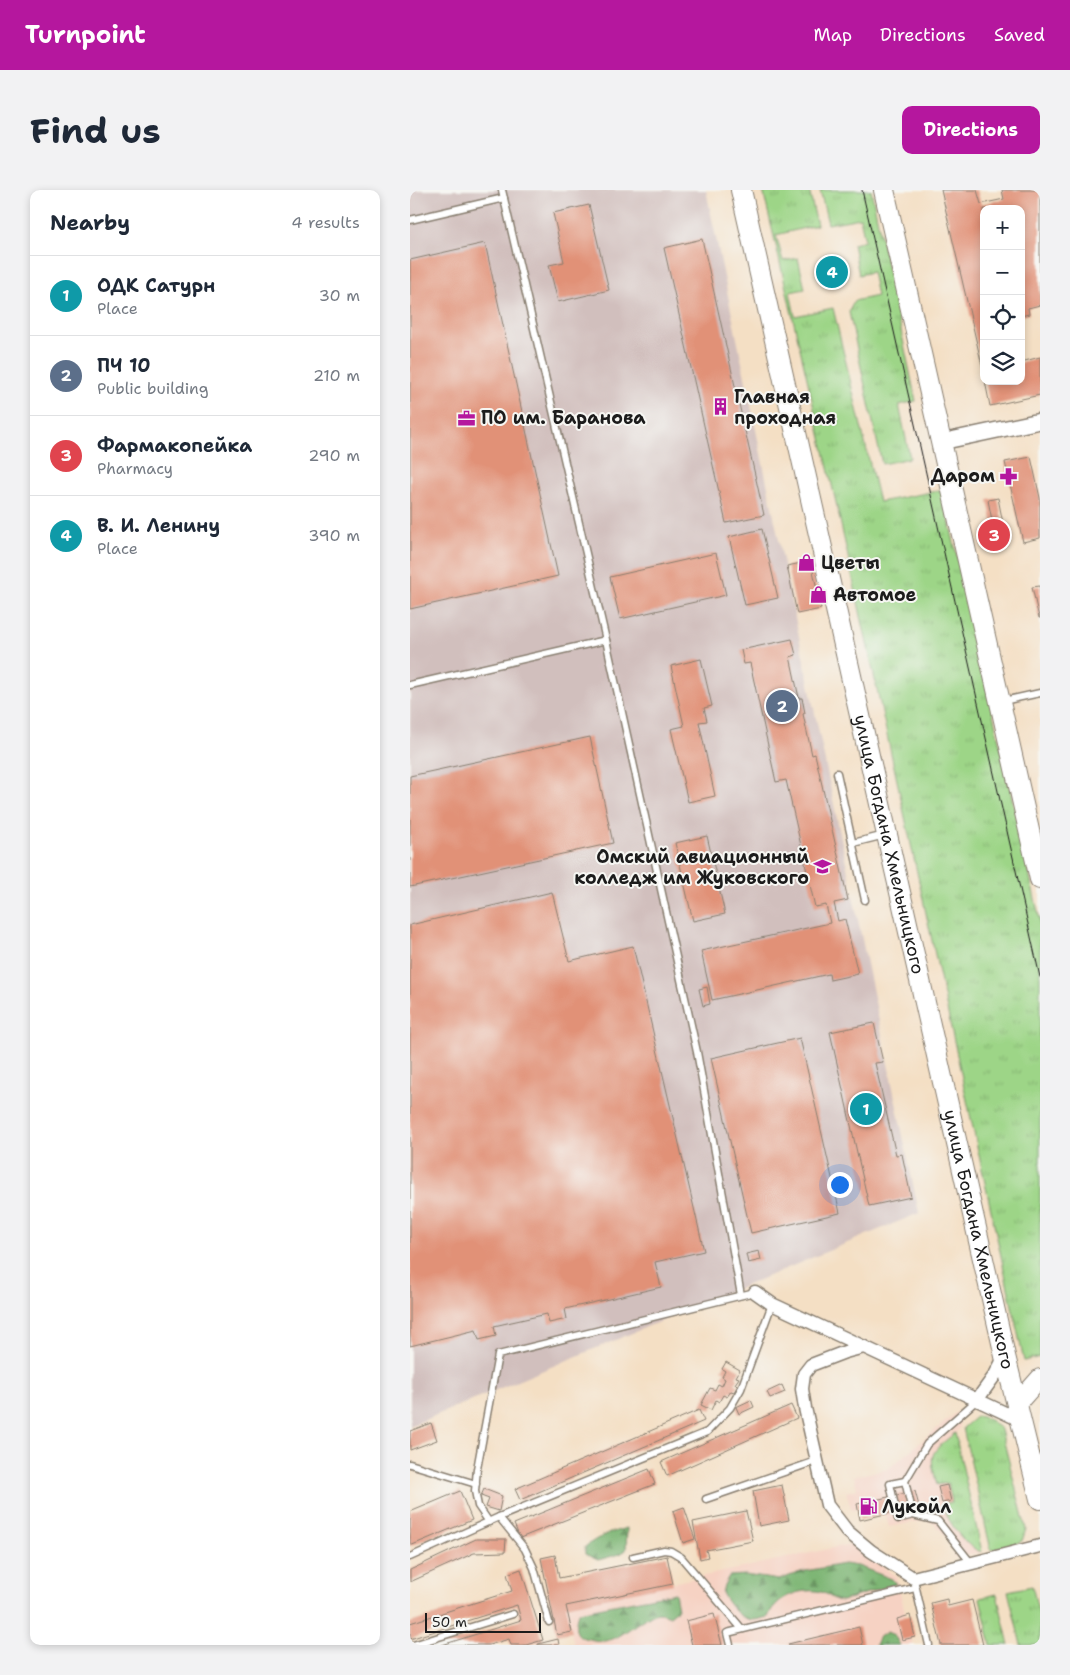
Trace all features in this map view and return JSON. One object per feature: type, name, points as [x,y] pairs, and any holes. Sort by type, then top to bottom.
[{"type":"main road","name":"улица Богдана Хмельницкого","points":[[741,190],[1018,1412],[1040,1499]]},
{"type":"main road","points":[[884,190],[1040,879]]},
{"type":"main road","points":[[1018,1412],[1040,1378]]},
{"type":"street","points":[[942,442],[1040,420]]},
{"type":"street","points":[[755,1292],[772,1304],[977,1400],[1018,1412]]},
{"type":"street","points":[[864,1348],[845,1352],[811,1365],[804,1374],[802,1389],[827,1505],[847,1530],[871,1552],[914,1583],[971,1563],[1040,1546]]},
{"type":"street","points":[[977,1400],[1006,1356]]},
{"type":"lane","points":[[502,190],[606,640],[697,1052],[741,1295]]},
{"type":"lane","points":[[410,220],[504,198]]},
{"type":"lane","points":[[410,685],[606,640]]},
{"type":"lane","points":[[999,702],[1040,693]]},
{"type":"lane","points":[[837,773],[866,900]]},
{"type":"lane","points":[[852,843],[887,835]]},
{"type":"lane","points":[[489,1522],[478,1506],[475,1491],[477,1469],[498,1355],[755,1292]]},
{"type":"lane","points":[[410,1557],[489,1522],[707,1432],[730,1408],[741,1389],[772,1304]]},
{"type":"lane","points":[[913,1515],[905,1481],[927,1444],[977,1400]]},
{"type":"lane","points":[[706,1499],[816,1461]]},
{"type":"lane","points":[[410,1464],[476,1484]]},
{"type":"lane","points":[[905,1481],[890,1484],[898,1519],[913,1515],[938,1521],[971,1563]]},
{"type":"lane","points":[[499,1518],[525,1550],[534,1568],[549,1622]]},
{"type":"lane","points":[[633,1557],[671,1550],[681,1557],[742,1629]]},
{"type":"lane","points":[[730,1645],[728,1633],[914,1583],[929,1645]]},
{"type":"lane","points":[[413,1645],[513,1614]]},
{"type":"shaded area","points":[[410,190],[706,190],[919,1213],[410,1426]]},
{"type":"shaded area","points":[[957,1412],[960,1428],[955,1433],[982,1552],[952,1557],[955,1554],[955,1548],[935,1524],[926,1520],[889,1527],[883,1504],[853,1510],[846,1492],[857,1489],[854,1476],[888,1469]]},
{"type":"shaded area","points":[[851,1544],[896,1576],[913,1645],[574,1645],[566,1606]]},
{"type":"green space","points":[[763,190],[809,190],[817,225],[776,235],[783,261],[798,258],[805,289],[790,292],[795,316],[833,308],[879,502],[942,490],[1040,921],[1040,1357],[1024,1361],[838,511]]},
{"type":"green space","points":[[820,190],[871,190],[916,401],[899,405],[910,458],[882,464],[849,312],[854,301],[877,296],[872,272],[859,275],[853,244],[865,241],[860,218],[828,224]]},
{"type":"green space","points":[[977,1416],[990,1421],[1001,1430],[1026,1529],[1022,1541],[991,1550],[963,1428]]},
{"type":"green space","points":[[955,1433],[982,1552],[969,1545],[952,1525],[942,1504],[952,1502],[948,1483],[937,1485],[934,1474],[933,1455],[940,1445]]},
{"type":"green space","points":[[627,1528],[626,1550],[620,1554],[598,1560],[585,1554],[585,1547],[594,1540]]},
{"type":"green space","points":[[844,1564],[858,1566],[892,1579],[896,1584],[842,1601],[821,1592],[795,1593],[778,1602],[768,1617],[754,1620],[747,1619],[738,1613],[730,1606],[722,1593],[729,1576],[745,1575],[779,1580],[800,1572]]},
{"type":"green space","points":[[1032,1586],[1040,1618],[1040,1645],[1021,1645],[1008,1591]]},
{"type":"green space","points":[[675,1593],[678,1609],[670,1616],[660,1613],[653,1614],[611,1640],[604,1641],[584,1638],[577,1633],[578,1612]]},
{"type":"green space","points":[[997,1594],[1009,1645],[991,1645],[980,1598]]},
{"type":"green space","points":[[887,1632],[894,1635],[900,1645],[875,1645],[878,1638]]},
{"type":"building","points":[[941,190],[977,190],[981,204],[1004,199],[1002,190],[1040,190],[1040,305],[1028,308],[1029,314],[1025,315],[1025,205],[980,205],[980,357]]},
{"type":"building","points":[[589,205],[609,290],[558,302],[549,265],[564,262],[553,213]]},
{"type":"building","name":"Главная проходная","points":[[702,239],[764,515],[726,523],[664,248]]},
{"type":"building","name":"ПО им. Баранова","points":[[485,243],[558,576],[410,609],[410,260]]},
{"type":"building","points":[[1040,357],[1040,395],[990,406],[986,385],[1025,385],[1025,361]]},
{"type":"building","points":[[1031,457],[1040,498],[1040,538],[1023,542],[1005,462]]},
{"type":"building","points":[[998,498],[1007,544],[997,546],[988,500]]},
{"type":"building","points":[[762,529],[778,598],[745,605],[729,537]]},
{"type":"building","points":[[716,553],[726,595],[620,619],[610,577]]},
{"type":"building","points":[[811,561],[821,609],[797,614],[787,566]]},
{"type":"building","points":[[1040,586],[1040,618],[1039,618],[1032,587]]},
{"type":"building","name":"Омский авиационный колледж им Жуковского","points":[[792,639],[796,655],[790,657],[799,698],[802,698],[805,713],[803,714],[812,755],[815,754],[848,900],[834,903],[838,921],[845,919],[858,974],[830,980],[829,974],[712,1000],[701,951],[830,923],[826,905],[815,907],[786,780],[776,782],[750,663],[744,664],[741,650]]},
{"type":"building","points":[[701,659],[712,706],[704,708],[707,721],[699,722],[715,796],[688,802],[671,729],[684,726],[671,666]]},
{"type":"building","points":[[590,737],[613,843],[410,887],[410,776]]},
{"type":"building","points":[[707,836],[725,914],[693,921],[675,843]]},
{"type":"building","points":[[552,892],[569,961],[633,946],[704,1251],[655,1262],[661,1287],[565,1309],[567,1319],[549,1323],[547,1314],[494,1326],[496,1336],[479,1340],[476,1330],[410,1346],[410,925]]},
{"type":"building","points":[[707,987],[710,1004],[703,1006],[699,989]]},
{"type":"building","points":[[874,1023],[883,1062],[875,1063],[896,1155],[902,1154],[911,1197],[869,1206],[830,1032]]},
{"type":"building","points":[[800,1038],[840,1213],[751,1233],[711,1058]]},
{"type":"building","points":[[759,1251],[761,1260],[748,1263],[746,1254]]},
{"type":"building","points":[[726,1362],[740,1370],[736,1377],[739,1378],[735,1384],[738,1385],[734,1392],[731,1391],[727,1397],[723,1395],[719,1402],[716,1400],[711,1410],[701,1405],[710,1388],[715,1390],[718,1384],[722,1386],[725,1379],[722,1377],[725,1371],[722,1369]]},
{"type":"building","points":[[782,1385],[785,1392],[770,1398],[767,1392]]},
{"type":"building","points":[[751,1400],[754,1407],[739,1414],[736,1407]]},
{"type":"building","points":[[791,1405],[797,1418],[667,1476],[661,1462]]},
{"type":"building","points":[[699,1410],[704,1421],[520,1500],[515,1489]]},
{"type":"building","points":[[431,1423],[437,1440],[410,1450],[410,1431]]},
{"type":"building","points":[[649,1469],[655,1484],[520,1538],[514,1524]]},
{"type":"building","points":[[782,1485],[789,1520],[759,1526],[753,1491]]},
{"type":"building","points":[[947,1485],[951,1501],[942,1503],[938,1487]]},
{"type":"building","points":[[484,1489],[502,1496],[499,1511],[486,1507],[489,1499],[481,1496]]},
{"type":"building","points":[[460,1491],[472,1520],[410,1546],[410,1512]]},
{"type":"building","points":[[915,1491],[919,1506],[860,1520],[857,1504]]},
{"type":"building","points":[[684,1507],[695,1539],[683,1543],[673,1511]]},
{"type":"building","points":[[746,1511],[753,1541],[706,1550],[708,1557],[700,1559],[693,1522]]},
{"type":"building","points":[[476,1539],[506,1539],[505,1552],[474,1553],[410,1582],[410,1570]]},
{"type":"building","points":[[555,1555],[559,1578],[667,1556],[673,1584],[566,1606],[572,1632],[557,1635],[541,1558]]},
{"type":"building","points":[[521,1569],[543,1640],[526,1645],[511,1645],[509,1639],[489,1645],[442,1645],[521,1620],[517,1605],[410,1639],[410,1623],[512,1591],[507,1574]]},
{"type":"building","points":[[947,1599],[948,1606],[972,1600],[983,1645],[941,1645],[931,1603]]},
{"type":"building","points":[[714,1614],[722,1645],[692,1645],[686,1621]]},
{"type":"building","points":[[910,1615],[915,1637],[902,1640],[897,1619]]},
{"type":"building","points":[[859,1627],[863,1645],[788,1645],[788,1644]]},
{"type":"building","points":[[558,1639],[559,1645],[538,1645],[538,1644]]},
{"type":"tram line","points":[[862,190],[1040,977]]},
{"type":"place","name":"В. И. Ленину","points":[[832,272]]},
{"type":"place","name":"Главная проходная","points":[[720,407]]},
{"type":"place","name":"ПО им. Баранова","points":[[467,418]]},
{"type":"place","name":"Даром","points":[[1009,476]]},
{"type":"place","name":"Фармакопейка","points":[[994,535]]},
{"type":"place","name":"Цветы","points":[[807,563]]},
{"type":"place","name":"Автомое","points":[[819,595]]},
{"type":"place","name":"ПЧ 10","points":[[782,706]]},
{"type":"place","name":"Омский авиационный колледж им Жуковского","points":[[823,867]]},
{"type":"place","name":"ОДК Сатурн","points":[[866,1109]]},
{"type":"place","name":"Лукойл","points":[[868,1507]]}]
